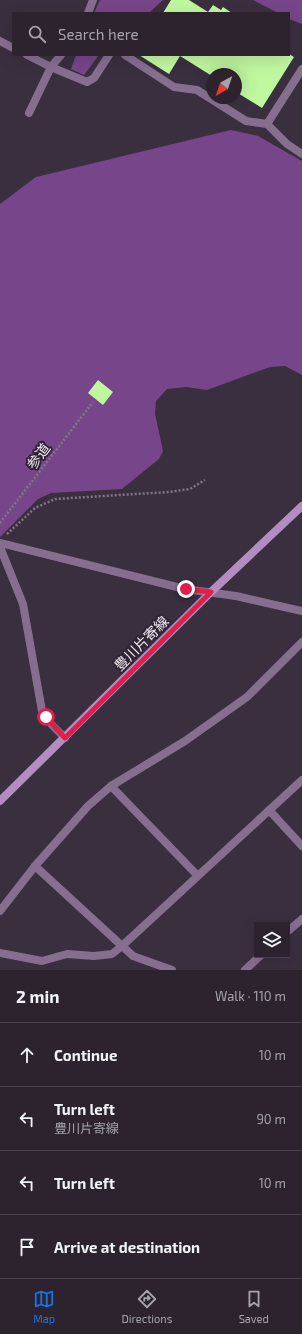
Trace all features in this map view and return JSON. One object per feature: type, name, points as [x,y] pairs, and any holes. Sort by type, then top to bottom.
[{"type":"main road","name":"豊川片寄線","points":[[0,801],[211,592],[302,506]]},
{"type":"street","points":[[88,12],[93,0]]},
{"type":"street","points":[[0,41],[12,47]]},
{"type":"street","points":[[29,56],[87,82],[94,78],[108,56]]},
{"type":"street","points":[[29,113],[51,67],[60,56]]},
{"type":"street","points":[[127,56],[174,87],[197,90],[246,122],[267,124],[287,144],[302,154]]},
{"type":"street","points":[[267,124],[302,69]]},
{"type":"street","points":[[2,540],[186,589],[236,596],[302,611]]},
{"type":"street","points":[[0,547],[23,604],[42,710],[52,725],[65,738]]},
{"type":"street","points":[[0,911],[35,866],[88,806],[110,786],[185,741],[247,697],[302,643]]},
{"type":"street","points":[[0,954],[42,962],[67,954],[94,956],[112,954],[302,780]]},
{"type":"street","points":[[110,786],[197,875]]},
{"type":"street","points":[[268,810],[302,846]]},
{"type":"street","points":[[35,866],[133,956],[172,970]]},
{"type":"street","points":[[290,929],[302,919]]},
{"type":"street","points":[[244,970],[258,958]]},
{"type":"path","name":"参道","points":[[0,523],[93,402]]},
{"type":"path","points":[[2,540],[35,508],[55,499],[169,492],[190,489],[205,480]]},
{"type":"shaded area","points":[[100,0],[163,0],[150,12],[94,12]]},
{"type":"shaded area","points":[[253,0],[302,0],[302,24],[290,19],[290,12],[276,12]]},
{"type":"shaded area","points":[[76,56],[98,56],[84,75],[71,69]]},
{"type":"shaded area","points":[[231,130],[258,136],[302,161],[302,375],[285,366],[270,367],[207,390],[186,387],[167,389],[156,401],[155,414],[163,451],[159,459],[122,489],[51,493],[38,499],[0,537],[0,204],[36,177]]},
{"type":"building","points":[[171,0],[189,0],[208,12],[164,12]]},
{"type":"building","points":[[213,5],[221,10],[223,7],[230,12],[208,12]]},
{"type":"building","points":[[290,55],[294,57],[262,108],[242,96],[242,68],[206,68],[206,72],[180,56],[290,56]]},
{"type":"building","points":[[141,56],[180,56],[169,74]]},
{"type":"building","points":[[98,380],[113,392],[103,405],[88,393]]},
{"type":"route","points":[[46,717],[65,738],[211,592],[186,589]]}]
